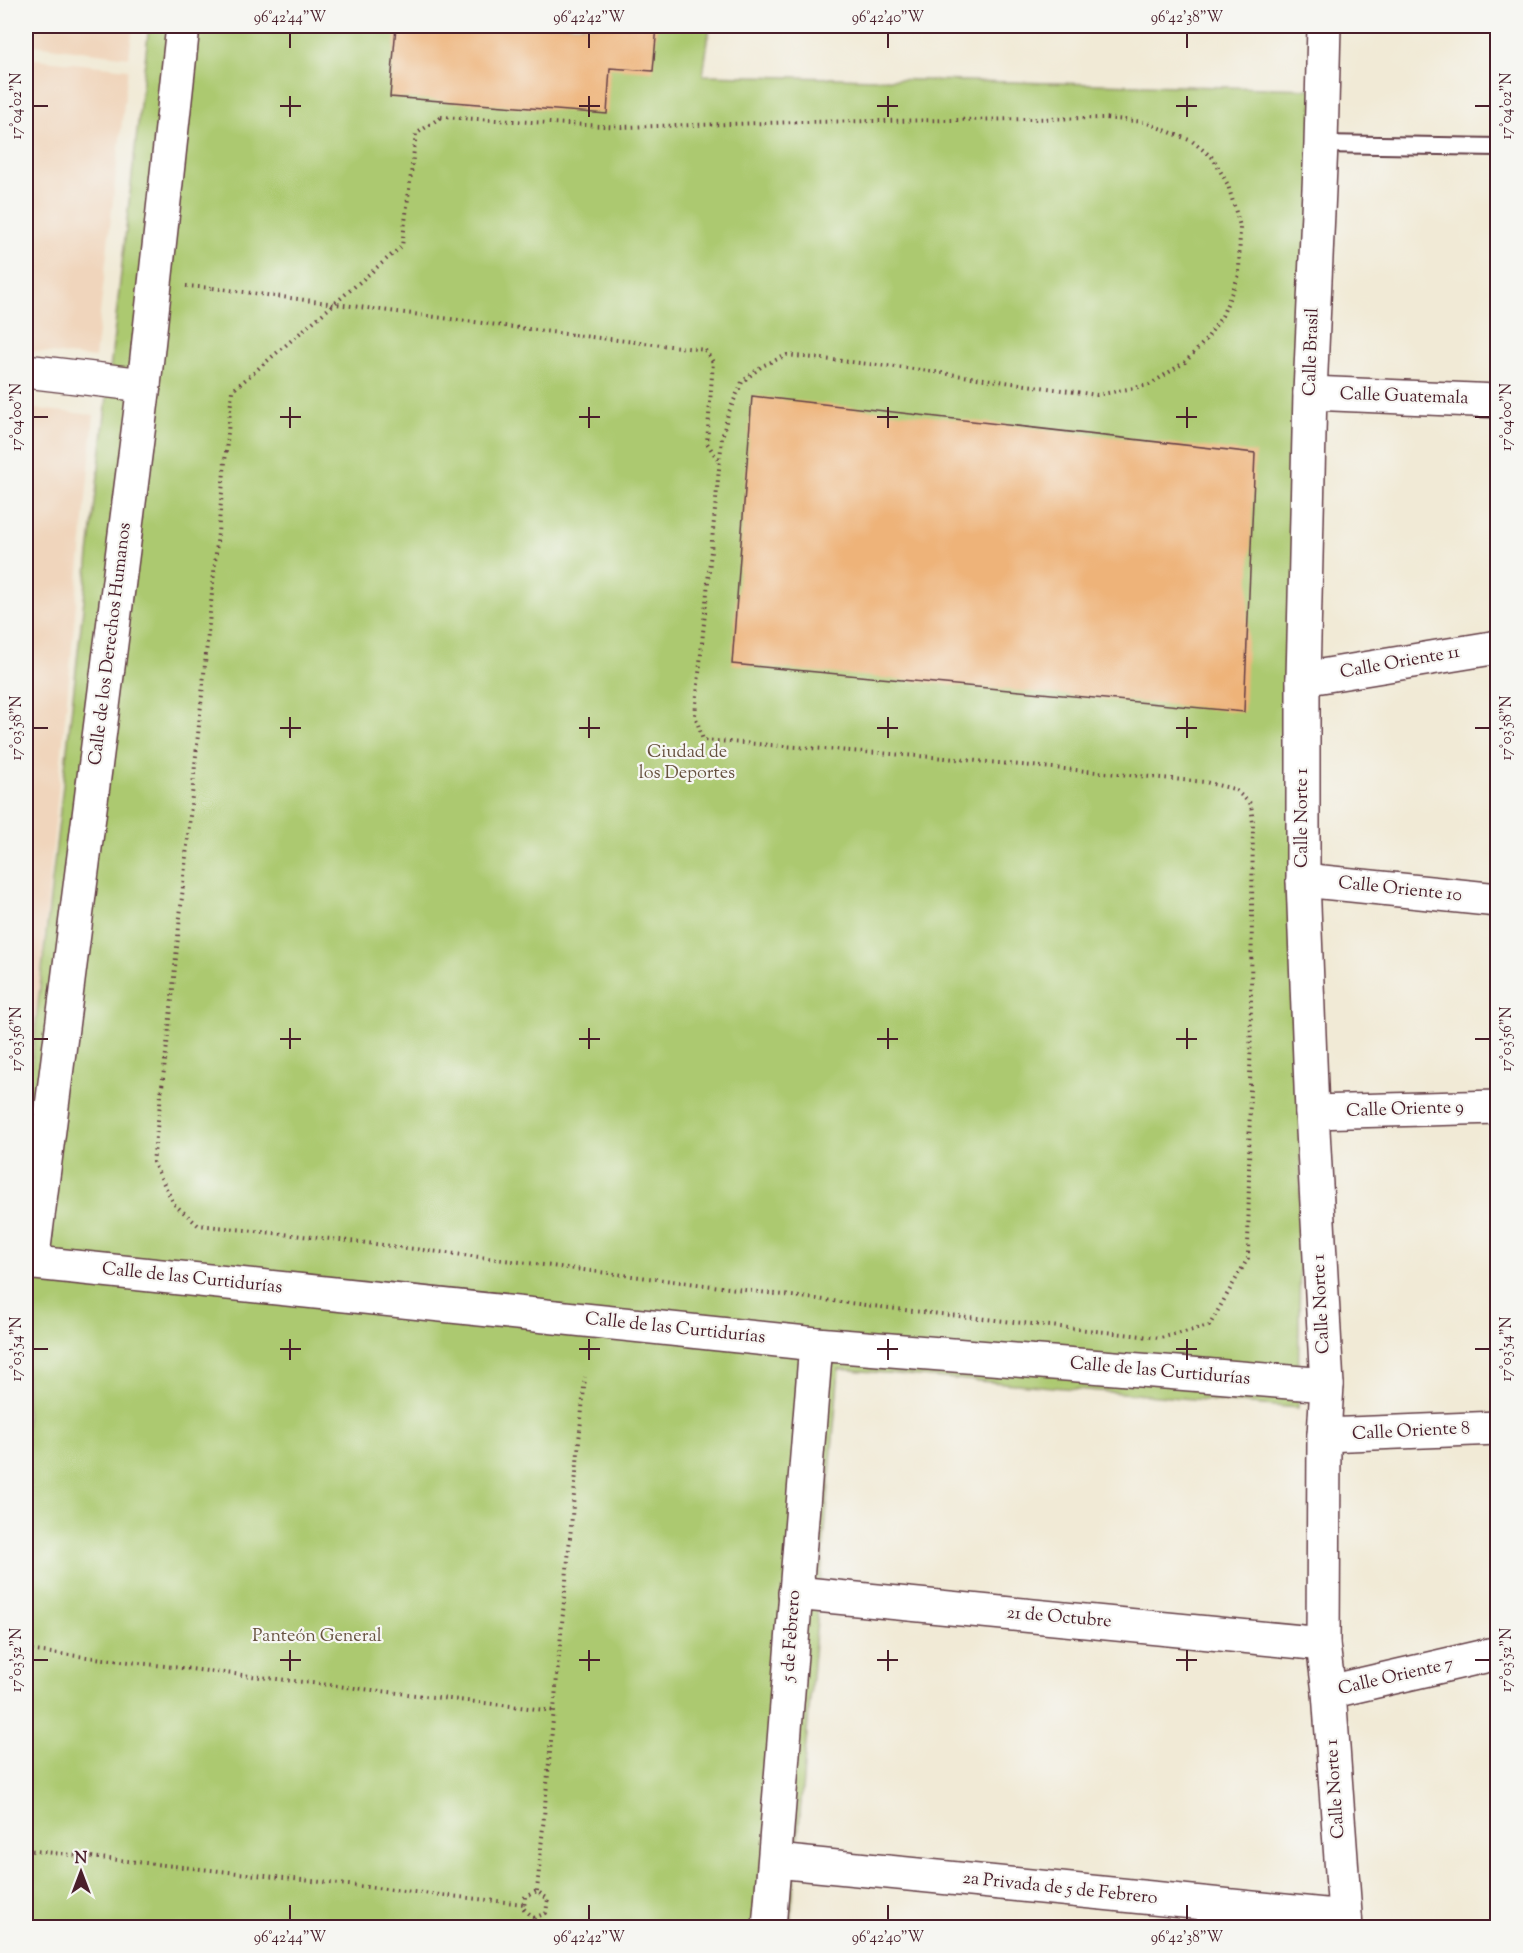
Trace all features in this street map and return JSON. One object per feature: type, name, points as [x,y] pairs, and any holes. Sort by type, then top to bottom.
[{"type":"street","name":"Calle de los Derechos Humanos","points":[[29,1262],[144,385],[183,26]]},
{"type":"street","name":"Calle Brasil","points":[[1303,679],[1310,393],[1324,26]]},
{"type":"street","points":[[26,371],[144,385]]},
{"type":"street","name":"Calle Guatemala","points":[[1310,393],[1497,401]]},
{"type":"street","name":"Calle Oriente 11","points":[[1303,679],[1497,647]]},
{"type":"street","name":"Calle Norte 1","points":[[1303,679],[1303,880],[1326,1385],[1323,1644],[1329,1692],[1345,1922]]},
{"type":"street","name":"Calle Oriente 10","points":[[1303,880],[1497,900]]},
{"type":"street","name":"Calle Oriente 9","points":[[1312,1112],[1497,1107]]},
{"type":"street","name":"Calle de las Curtidurías","points":[[29,1262],[816,1344],[1326,1385]]},
{"type":"street","name":"5 de Febrero","points":[[769,1928],[816,1344]]},
{"type":"street","name":"Calle Oriente 8","points":[[1324,1436],[1497,1428]]},
{"type":"street","name":"21 de Octubre","points":[[795,1593],[1323,1644]]},
{"type":"street","name":"Calle Oriente 7","points":[[1329,1692],[1497,1653]]},
{"type":"street","name":"2a Privada de 5 de Febrero","points":[[776,1861],[1345,1922]]},
{"type":"lane","points":[[1321,144],[1497,147]]},
{"type":"path","points":[[213,288],[574,335],[705,350],[713,362],[707,443],[720,463],[695,715],[704,740],[945,758],[1205,782],[1234,789],[1251,804],[1253,823],[1248,1258],[1209,1326],[1160,1338],[913,1311],[359,1242],[198,1225],[174,1204],[153,1162],[169,1028],[232,391],[402,246],[416,134],[441,117],[622,127],[1105,118],[1145,122],[1192,141],[1213,158],[1228,185],[1240,226],[1239,275],[1222,316],[1205,341],[1185,362],[1149,385],[1097,395],[914,369],[787,355],[762,366],[742,382],[728,414],[722,438],[720,463]]},
{"type":"path","points":[[537,1891],[585,1377]]},
{"type":"path","points":[[26,1650],[554,1711]]},
{"type":"path","points":[[26,1850],[524,1904]]},
{"type":"path","points":[[534,1918],[524,1909],[524,1904],[525,1897],[537,1891]]},
{"type":"path","points":[[534,1918],[546,1913],[548,1899],[537,1891]]},
{"type":"path","points":[[533,1928],[534,1918]]},
{"type":"shaded area","points":[[26,26],[133,26],[129,57],[26,44]]},
{"type":"shaded area","points":[[26,58],[128,69],[95,358],[26,350]]},
{"type":"shaded area","points":[[26,408],[94,415],[26,1127]]},
{"type":"green space","name":"Ciudad de los Deportes","points":[[149,26],[710,26],[703,75],[1314,89],[1298,1408],[839,1369],[790,1927],[26,1928],[26,1111]]},
{"type":"building","points":[[396,26],[657,26],[653,71],[610,68],[607,114],[390,97]]},
{"type":"building","points":[[752,396],[1255,453],[1244,712],[732,664]]},
{"type":"park label","name":"Panteón General","points":[[317,1637]]}]
